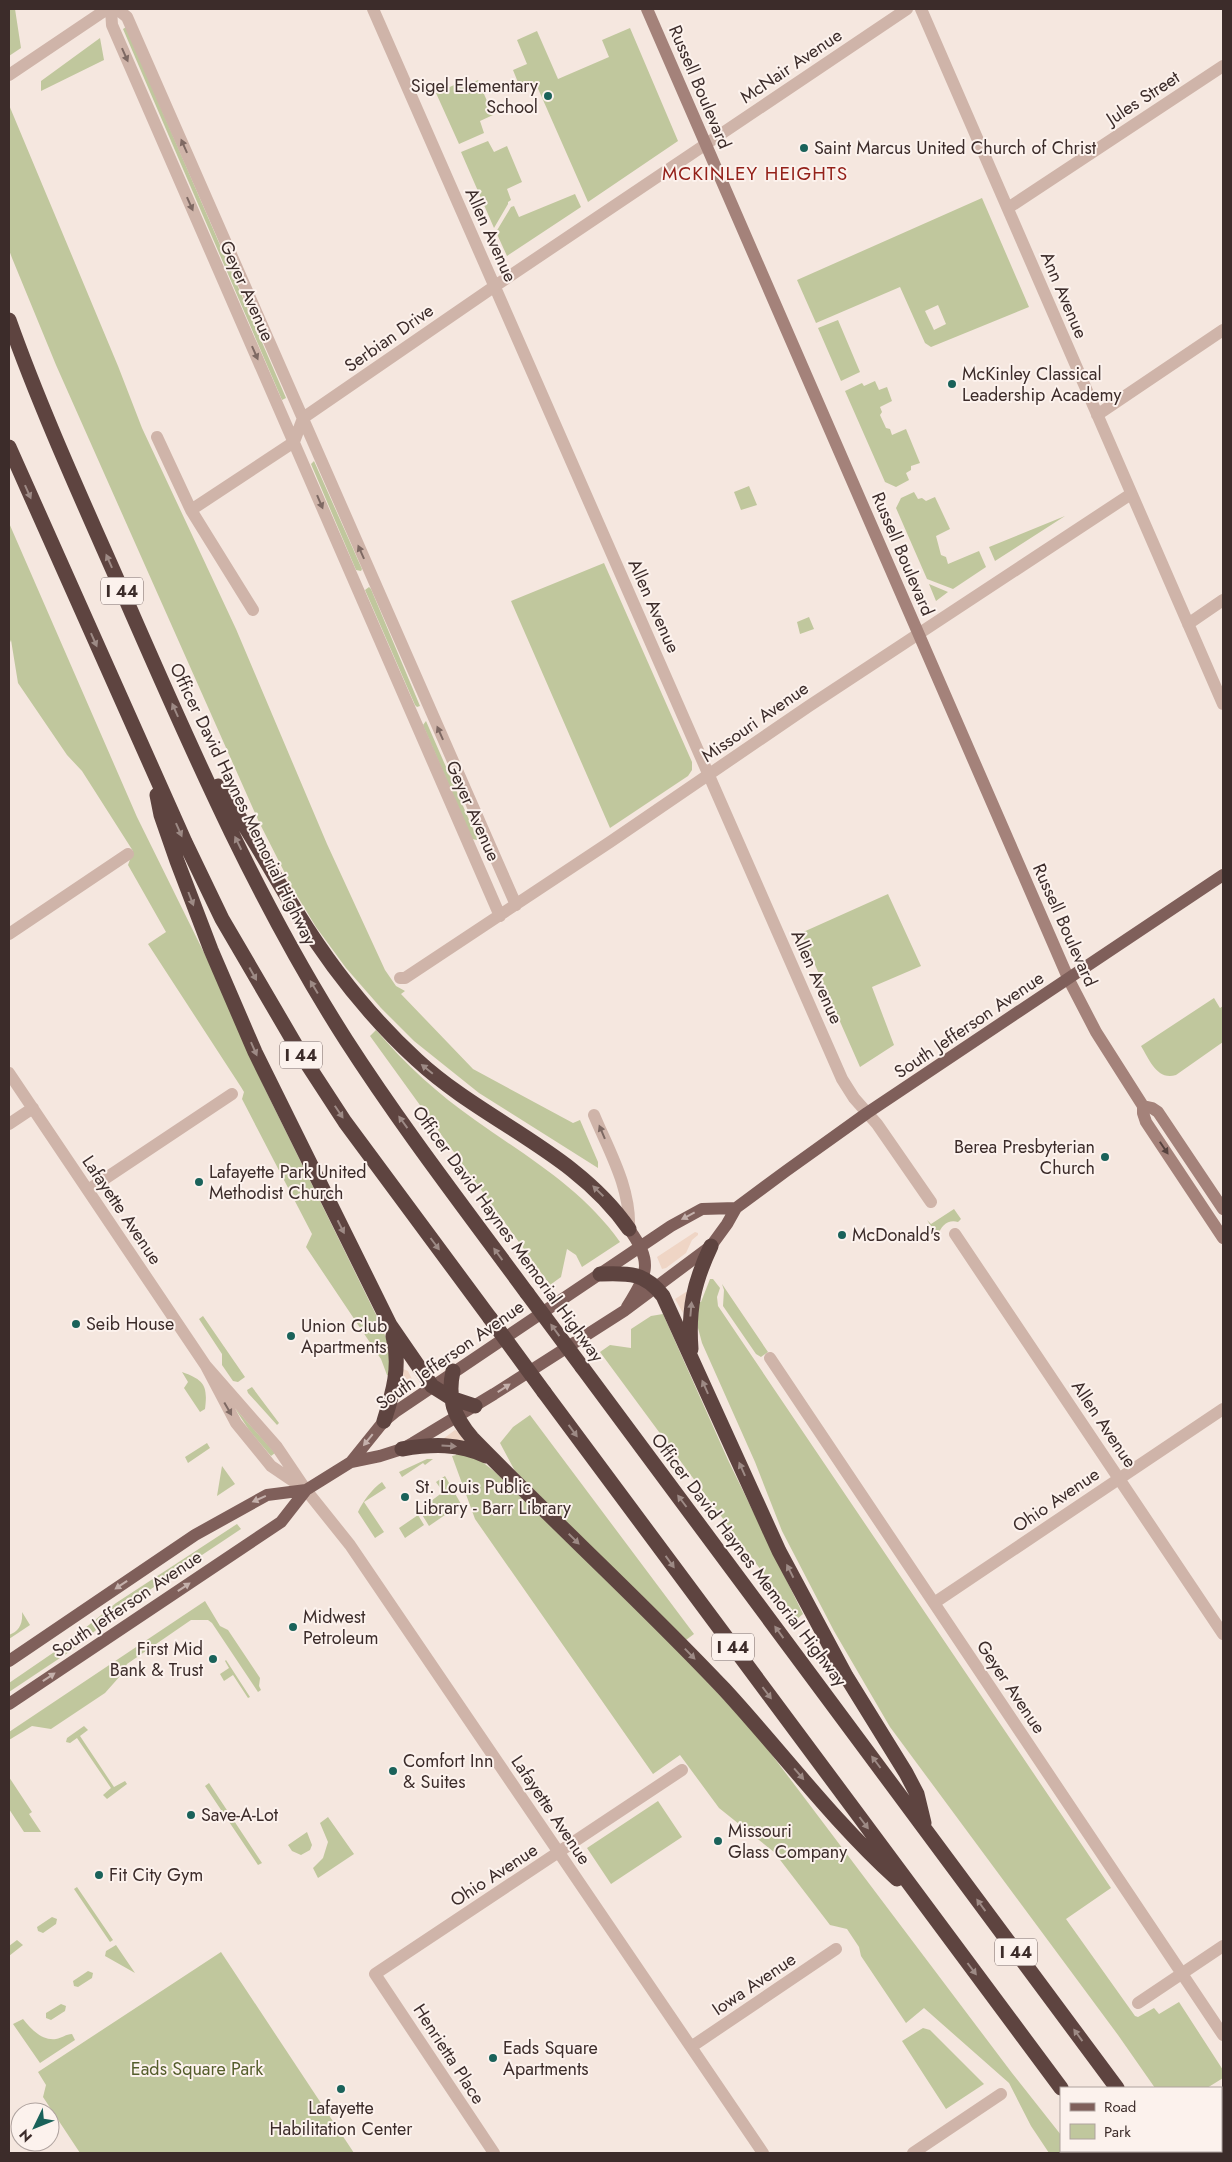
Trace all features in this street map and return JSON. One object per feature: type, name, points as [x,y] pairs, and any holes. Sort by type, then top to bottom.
[{"type":"highway","name":"Officer David Haynes Memorial Highway","points":[[9,320],[51,427],[195,754],[264,898],[303,969],[346,1040],[392,1107],[527,1293],[1116,2087]]},
{"type":"highway","points":[[9,342],[51,427]]},
{"type":"highway","name":"I 44","points":[[9,447],[152,769],[222,919],[302,1056],[394,1189],[1060,2087]]},
{"type":"highway","points":[[195,754],[243,823],[316,942],[359,998],[382,1024],[417,1061],[444,1083],[558,1158],[581,1176],[600,1192],[628,1229]]},
{"type":"highway","points":[[152,769],[161,815],[211,950],[285,1116],[390,1325],[432,1386],[450,1398],[475,1406]]},
{"type":"highway","points":[[692,1358],[690,1322],[692,1299],[698,1276],[711,1246]]},
{"type":"highway","points":[[600,1274],[628,1274],[643,1277],[656,1287],[669,1307],[762,1514],[808,1608],[846,1676],[917,1794],[926,1830]]},
{"type":"highway","points":[[384,1421],[397,1372],[397,1354],[390,1325]]},
{"type":"highway","points":[[454,1371],[450,1398],[457,1417],[472,1438],[725,1690],[865,1850],[922,1902]]},
{"type":"highway","points":[[402,1449],[449,1445],[469,1449],[494,1459]]},
{"type":"main road","name":"Russell Boulevard","points":[[647,9],[1069,980],[1096,1032],[1143,1106],[1142,1113],[1146,1122],[1223,1238]]},
{"type":"main road","name":"South Jefferson Avenue","points":[[9,1704],[281,1522],[306,1490],[351,1462],[402,1449],[475,1406],[624,1311],[711,1246],[728,1224],[736,1208],[868,1113],[1223,875]]},
{"type":"main road","name":"Russell Boulevard","points":[[1143,1106],[1158,1112],[1223,1209]]},
{"type":"main road","name":"South Jefferson Avenue","points":[[351,1462],[384,1421],[454,1371],[683,1219],[702,1209],[736,1208]]},
{"type":"main road","points":[[624,1311],[643,1277],[646,1262],[641,1247],[628,1229]]},
{"type":"main road","name":"South Jefferson Avenue","points":[[9,1661],[194,1535],[267,1496],[306,1490]]},
{"type":"street","points":[[9,75],[109,9]]},
{"type":"street","name":"Geyer Avenue","points":[[109,9],[112,25],[500,916]]},
{"type":"street","name":"Geyer Avenue","points":[[117,9],[127,17],[516,906]]},
{"type":"street","name":"Allen Avenue","points":[[373,9],[842,1079],[854,1098],[885,1135],[931,1202]]},
{"type":"street","name":"McNair Avenue","points":[[495,286],[907,9]]},
{"type":"street","name":"Ann Avenue","points":[[921,9],[1223,704]]},
{"type":"street","name":"Jules Street","points":[[1008,208],[1223,66]]},
{"type":"street","name":"Serbian Drive","points":[[303,418],[495,286]]},
{"type":"street","points":[[1097,415],[1223,330]]},
{"type":"street","points":[[191,510],[294,442],[303,418]]},
{"type":"street","points":[[157,437],[191,510],[254,610]]},
{"type":"street","name":"Missouri Avenue","points":[[400,978],[405,978],[516,906],[809,706],[1131,494]]},
{"type":"street","points":[[357,587],[373,580]]},
{"type":"street","points":[[1188,624],[1223,600]]},
{"type":"street","points":[[415,719],[431,712]]},
{"type":"street","points":[[9,934],[128,854]]},
{"type":"street","name":"Lafayette Avenue","points":[[9,1073],[206,1366],[226,1408],[271,1466],[306,1490],[350,1545],[763,2153]]},
{"type":"street","points":[[88,1190],[232,1094]]},
{"type":"street","points":[[9,1124],[33,1108]]},
{"type":"street","points":[[594,1115],[627,1198],[630,1213],[628,1229]]},
{"type":"street","name":"Allen Avenue","points":[[955,1234],[1223,1634]]},
{"type":"street","name":"Geyer Avenue","points":[[770,1358],[1223,2035]]},
{"type":"street","name":"Ohio Avenue","points":[[934,1603],[1223,1409]]},
{"type":"street","name":"Ohio Avenue","points":[[375,1974],[682,1770]]},
{"type":"street","points":[[1138,2003],[1223,1946]]},
{"type":"street","name":"Iowa Avenue","points":[[691,2047],[836,1949]]},
{"type":"street","name":"Henrietta Place","points":[[375,1974],[494,2153]]},
{"type":"street","points":[[913,2153],[1001,2094]]},
{"type":"green space","points":[[9,9],[15,9],[21,48],[9,56]]},
{"type":"green space","points":[[126,27],[286,398],[282,400],[123,29]]},
{"type":"green space","points":[[630,28],[678,141],[588,202],[536,84],[521,90],[513,70],[527,64],[517,40],[537,31],[558,79],[609,57],[602,40]]},
{"type":"green space","points":[[100,38],[104,60],[41,91],[41,81]]},
{"type":"green space","points":[[478,80],[493,115],[480,121],[484,133],[459,144],[436,93],[461,82],[463,87]]},
{"type":"green space","points":[[9,105],[142,428],[236,629],[327,844],[385,970],[396,986],[405,991],[401,994],[473,1069],[573,1123],[580,1120],[598,1162],[598,1168],[479,1093],[414,1041],[381,1008],[346,968],[316,927],[293,889],[259,822],[56,365],[9,250]]},
{"type":"green space","points":[[488,141],[494,152],[507,146],[522,182],[507,189],[511,200],[508,202],[494,228],[461,152]]},
{"type":"green space","points":[[575,194],[581,207],[507,256],[496,232],[511,207],[514,206],[519,217]]},
{"type":"green space","points":[[982,198],[1029,307],[931,347],[925,343],[900,287],[816,323],[797,280]],"holes":[[[938,305],[946,324],[934,330],[925,311]]]},
{"type":"green space","points":[[838,320],[860,372],[841,381],[818,328]]},
{"type":"green space","points":[[875,381],[879,390],[887,387],[892,401],[880,407],[882,412],[880,415],[886,428],[890,429],[892,435],[906,429],[920,463],[911,466],[911,470],[906,473],[909,480],[896,487],[885,482],[845,391],[862,383],[864,386]]},
{"type":"green space","points":[[314,461],[362,569],[361,571],[356,570],[311,464]]},
{"type":"green space","points":[[749,486],[757,505],[741,510],[734,492]]},
{"type":"green space","points":[[914,492],[918,499],[922,498],[926,501],[935,497],[950,529],[936,536],[941,555],[946,557],[948,564],[979,551],[986,567],[953,589],[927,579],[896,508],[901,498]]},
{"type":"green space","points":[[1065,516],[995,561],[989,547]]},
{"type":"green space","points":[[9,523],[137,817],[213,971],[265,1089],[382,1327],[389,1347],[390,1376],[387,1375],[381,1359],[306,1247],[312,1234],[242,1099],[244,1092],[148,944],[166,932],[128,865],[133,851],[82,771],[67,755],[18,683],[11,640],[9,645]]},
{"type":"green space","points":[[604,563],[692,762],[692,770],[688,776],[610,828],[511,601]]},
{"type":"green space","points":[[929,584],[948,592],[936,601]]},
{"type":"green space","points":[[369,587],[420,706],[417,707],[415,705],[365,590]]},
{"type":"green space","points":[[809,617],[814,629],[800,634],[797,622]]},
{"type":"green space","points":[[426,721],[477,840],[472,839],[423,725]]},
{"type":"green space","points":[[888,894],[921,966],[872,987],[894,1045],[860,1067],[801,933]]},
{"type":"green space","points":[[1214,998],[1220,1008],[1223,1006],[1223,1042],[1176,1075],[1169,1076],[1159,1072],[1154,1068],[1141,1046]]},
{"type":"green space","points":[[376,1030],[411,1067],[448,1100],[571,1189],[589,1205],[620,1242],[582,1267],[576,1255],[567,1249],[561,1277],[550,1285],[370,1036]]},
{"type":"green space","points":[[954,1209],[961,1219],[958,1222],[954,1221],[945,1224],[938,1235],[936,1234],[927,1220],[931,1224]]},
{"type":"green space","points":[[710,1279],[713,1279],[720,1288],[717,1297],[718,1306],[1111,1888],[1066,1919],[1135,2016],[1138,2017],[1154,2008],[1159,2014],[1179,2002],[1223,2070],[1223,2078],[1209,2087],[1154,2087],[1118,2035],[890,1727],[834,1631],[782,1531],[755,1462],[702,1343],[698,1328],[697,1302],[701,1302]]},
{"type":"green space","points":[[722,1284],[768,1352],[761,1357],[756,1354],[723,1306],[724,1290]]},
{"type":"green space","points":[[663,1314],[728,1460],[803,1614],[797,1619],[600,1352],[610,1345],[631,1348],[631,1329],[651,1316]]},
{"type":"green space","points":[[203,1316],[245,1377],[238,1382],[233,1381],[222,1365],[222,1354],[199,1319]]},
{"type":"green space","points":[[182,1372],[200,1381],[205,1389],[205,1409],[200,1412],[184,1388],[188,1382]]},
{"type":"green space","points":[[252,1387],[279,1423],[277,1425],[248,1393],[247,1390]]},
{"type":"green space","points":[[234,1407],[275,1453],[271,1456],[249,1430]]},
{"type":"green space","points":[[530,1415],[694,1634],[686,1640],[515,1471],[500,1443],[513,1427]]},
{"type":"green space","points":[[207,1443],[210,1448],[188,1463],[185,1457]]},
{"type":"green space","points":[[457,1452],[481,1461],[494,1471],[678,1650],[760,1739],[1060,2134],[1060,2152],[1075,2153],[1049,2153],[1031,2126],[1009,2083],[924,2008],[906,2023],[861,1956],[859,1947],[847,1929],[830,1925],[774,1852],[719,1808],[680,1755],[653,1774],[475,1519],[452,1456],[456,1455]]},
{"type":"green space","points":[[427,1459],[433,1459],[425,1465],[423,1463],[402,1477],[399,1472]]},
{"type":"green space","points":[[222,1466],[235,1484],[217,1496]]},
{"type":"green space","points":[[445,1476],[461,1504],[429,1526],[421,1513],[433,1505],[431,1501],[443,1492],[436,1482]]},
{"type":"green space","points":[[382,1482],[386,1488],[364,1502],[384,1532],[375,1538],[358,1512],[362,1504],[368,1496]]},
{"type":"green space","points":[[418,1515],[424,1525],[405,1538],[399,1528]]},
{"type":"green space","points":[[237,1524],[241,1529],[124,1607],[72,1650],[9,1692],[9,1683],[63,1646],[116,1603]]},
{"type":"green space","points":[[205,1601],[220,1626],[228,1630],[260,1678],[259,1686],[261,1690],[258,1692],[212,1623],[208,1620],[191,1620],[127,1664],[121,1675],[105,1693],[51,1729],[32,1726],[9,1740],[9,1732]]},
{"type":"green space","points":[[22,1612],[30,1625],[9,1639],[9,1635],[20,1626]]},
{"type":"green space","points":[[226,1660],[250,1697],[248,1698],[233,1675],[224,1681],[220,1674],[229,1668]]},
{"type":"green space","points":[[84,1726],[88,1730],[80,1736],[114,1787],[125,1781],[127,1784],[107,1799],[103,1795],[111,1788],[77,1738],[70,1743],[66,1742],[67,1738]]},
{"type":"green space","points":[[9,1777],[32,1812],[29,1814],[41,1832],[24,1832],[9,1809]]},
{"type":"green space","points":[[209,1783],[262,1863],[258,1865],[205,1786]]},
{"type":"green space","points":[[658,1801],[682,1837],[611,1884],[587,1848]]},
{"type":"green space","points":[[328,1817],[354,1854],[318,1878],[313,1868],[323,1858],[328,1842],[320,1823]]},
{"type":"green space","points":[[307,1832],[312,1845],[310,1850],[301,1855],[292,1851],[288,1845]]},
{"type":"green space","points":[[77,1887],[113,1940],[110,1942],[74,1889]]},
{"type":"green space","points":[[52,1917],[57,1919],[56,1924],[43,1933],[38,1931],[37,1927]]},
{"type":"green space","points":[[17,1940],[23,1945],[9,1956],[9,1946]]},
{"type":"green space","points":[[116,1945],[135,1973],[105,1956],[106,1951]]},
{"type":"green space","name":"Eads Square Park","points":[[221,1952],[354,2153],[80,2153],[60,2123],[60,2102],[46,2102],[43,2097],[46,2085],[38,2072]]},
{"type":"green space","points":[[88,1971],[93,1973],[92,1978],[78,1987],[74,1986],[73,1981]]},
{"type":"green space","points":[[61,2004],[66,2006],[65,2011],[51,2020],[46,2018],[46,2013]]},
{"type":"green space","points":[[23,2019],[33,2030],[46,2038],[56,2039],[72,2034],[75,2040],[40,2063],[13,2024]]},
{"type":"green space","points":[[923,2028],[930,2030],[984,2084],[946,2109],[902,2041]]},
{"type":"green space","points":[[1222,2088],[1223,2153],[1198,2153],[1222,2152]]},
{"type":"shaded area","points":[[695,1232],[698,1235],[692,1240],[686,1253],[662,1269],[657,1257]]},
{"type":"shaded area","points":[[687,1292],[683,1313],[675,1299]]},
{"type":"shaded area","points":[[403,1369],[408,1371],[414,1383],[400,1393]]},
{"type":"shaded area","points":[[455,1430],[457,1431],[465,1442],[443,1439]]},
{"type":"place","name":"Sigel Elementary School","points":[[548,96]]},
{"type":"place","name":"Saint Marcus United Church of Christ","points":[[804,148]]},
{"type":"place","name":"McKinley Classical Leadership Academy","points":[[952,384]]},
{"type":"place","name":"Berea Presbyterian Church","points":[[1105,1157]]},
{"type":"place","name":"Lafayette Park United Methodist Church","points":[[199,1182]]},
{"type":"place","name":"McDonald's","points":[[842,1235]]},
{"type":"place","name":"Seib House","points":[[76,1324]]},
{"type":"place","name":"Union Club Apartments","points":[[291,1336]]},
{"type":"place","name":"St. Louis Public Library - Barr Library","points":[[405,1497]]},
{"type":"place","name":"Midwest Petroleum","points":[[293,1627]]},
{"type":"place","name":"First Mid Bank & Trust","points":[[213,1659]]},
{"type":"place","name":"Comfort Inn & Suites","points":[[393,1771]]},
{"type":"place","name":"Save-A-Lot","points":[[191,1815]]},
{"type":"place","name":"Missouri Glass Company","points":[[718,1841]]},
{"type":"place","name":"Fit City Gym","points":[[99,1875]]},
{"type":"place","name":"Eads Square Apartments","points":[[493,2058]]},
{"type":"place","name":"Lafayette Habilitation Center","points":[[341,2089]]},
{"type":"district","name":"MCKINLEY HEIGHTS","points":[[755,173]]}]
